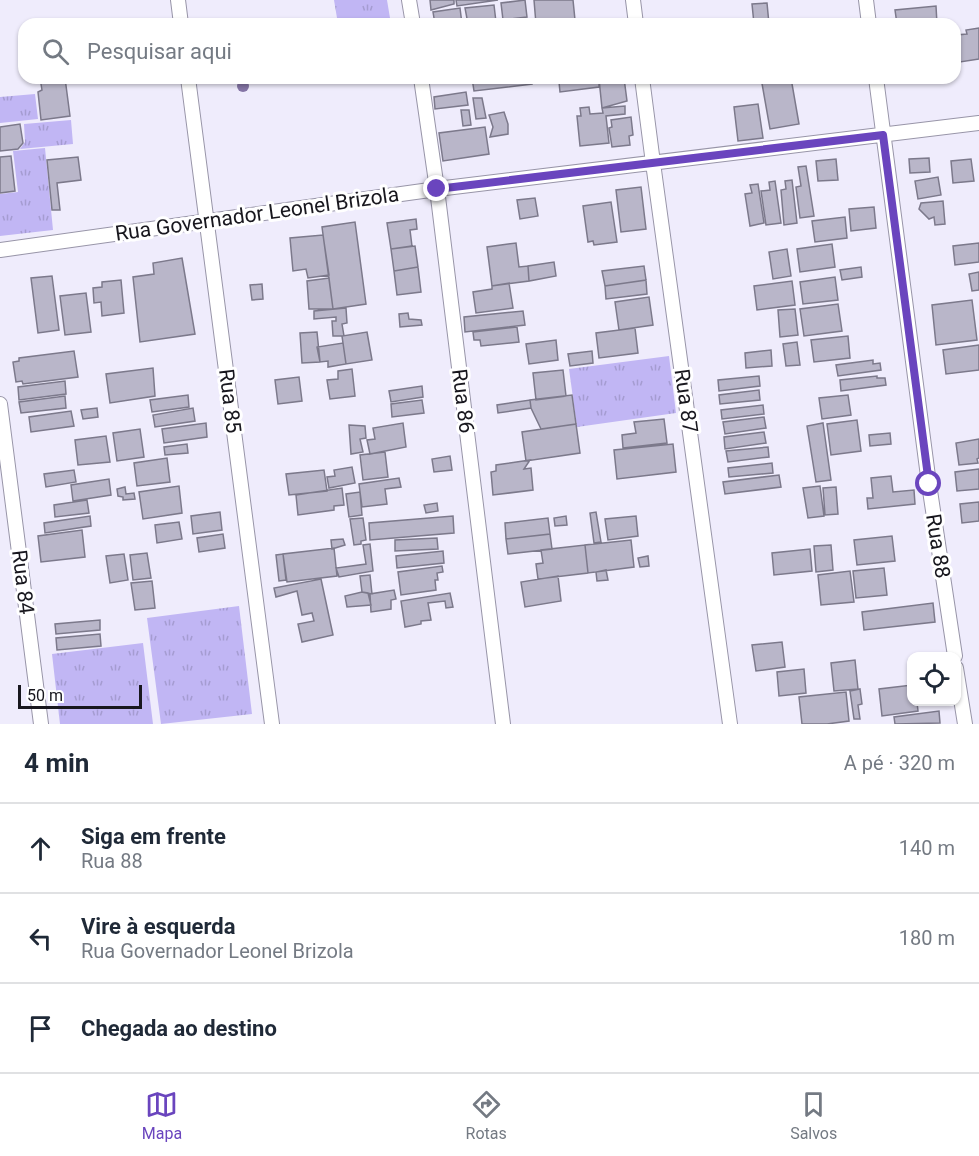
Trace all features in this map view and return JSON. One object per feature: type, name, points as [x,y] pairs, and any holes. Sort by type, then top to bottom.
[{"type":"street","points":[[178,0],[180,18]]},
{"type":"street","points":[[410,0],[412,18]]},
{"type":"street","points":[[633,0],[635,18]]},
{"type":"street","points":[[866,0],[868,18]]},
{"type":"street","name":"Rua 85","points":[[189,84],[272,724]]},
{"type":"street","name":"Rua 86","points":[[422,84],[437,189],[503,724]]},
{"type":"street","name":"Rua 87","points":[[643,84],[730,724]]},
{"type":"street","name":"Rua 88","points":[[877,84],[929,484],[954,652]]},
{"type":"street","name":"Rua Governador Leonel Brizola","points":[[0,250],[437,189],[979,123]]},
{"type":"street","name":"Rua 84","points":[[0,404],[41,724]]},
{"type":"street","points":[[961,696],[965,724]]},
{"type":"green space","points":[[334,0],[387,0],[390,18],[337,18]]},
{"type":"green space","points":[[35,94],[38,119],[0,123],[0,97]]},
{"type":"green space","points":[[71,120],[73,144],[20,149],[25,142],[24,124]]},
{"type":"green space","points":[[45,148],[53,230],[0,236],[0,194],[18,192],[13,151]]},
{"type":"green space","points":[[669,356],[676,413],[577,427],[569,369]]},
{"type":"green space","points":[[239,606],[252,714],[161,724],[147,618]]},
{"type":"green space","points":[[143,643],[153,724],[60,724],[52,654]]},
{"type":"building","points":[[430,0],[454,0],[454,4],[431,10]]},
{"type":"building","points":[[456,0],[498,0],[457,6]]},
{"type":"building","points":[[525,0],[527,17],[503,18],[501,3]]},
{"type":"building","points":[[534,0],[573,0],[575,18],[536,18]]},
{"type":"building","points":[[767,3],[768,18],[753,18],[752,4]]},
{"type":"building","points":[[494,5],[496,18],[467,18],[465,8]]},
{"type":"building","points":[[936,6],[937,18],[896,18],[895,10]]},
{"type":"building","points":[[460,8],[461,18],[434,18],[433,12]]},
{"type":"building","points":[[979,28],[979,59],[961,62],[961,35],[967,34],[966,30]]},
{"type":"building","points":[[41,84],[66,84],[70,116],[41,120],[38,92],[42,90]]},
{"type":"building","points":[[473,84],[532,84],[474,91]]},
{"type":"building","points":[[559,84],[599,84],[599,87],[560,92]]},
{"type":"building","points":[[600,84],[625,84],[627,101],[602,108]]},
{"type":"building","points":[[762,84],[792,84],[799,124],[770,129]]},
{"type":"building","points":[[466,92],[468,105],[435,109],[434,97]]},
{"type":"building","points":[[473,98],[482,98],[486,118],[476,119]]},
{"type":"building","points":[[758,104],[763,138],[738,141],[734,107]]},
{"type":"building","points":[[625,106],[625,114],[606,116],[609,143],[580,146],[577,116],[581,116],[580,108],[589,107],[590,114],[603,113],[602,108]]},
{"type":"building","points":[[461,110],[469,110],[471,125],[463,126]]},
{"type":"building","points":[[504,112],[508,134],[490,137],[493,127],[489,115]]},
{"type":"building","points":[[631,117],[633,135],[629,136],[630,145],[612,147],[609,128],[612,127],[611,120]]},
{"type":"building","points":[[20,124],[23,143],[18,149],[0,151],[0,127]]},
{"type":"building","points":[[485,127],[489,154],[443,161],[439,133]]},
{"type":"building","points":[[11,156],[15,191],[0,193],[0,157]]},
{"type":"building","points":[[78,157],[81,180],[57,183],[60,210],[52,210],[47,160]]},
{"type":"building","points":[[929,158],[930,172],[910,173],[909,159]]},
{"type":"building","points":[[836,159],[838,180],[818,181],[816,161]]},
{"type":"building","points":[[971,159],[974,181],[953,183],[951,161]]},
{"type":"building","points":[[806,166],[814,216],[800,218],[796,187],[801,186],[798,167]]},
{"type":"building","points":[[938,177],[941,195],[918,199],[915,181]]},
{"type":"building","points":[[792,180],[797,223],[784,225],[781,190],[786,189],[785,181]]},
{"type":"building","points":[[775,181],[781,223],[766,225],[761,191],[770,190],[769,182]]},
{"type":"building","points":[[758,184],[764,223],[750,226],[745,194],[752,193],[750,185]]},
{"type":"building","points":[[641,187],[646,229],[621,232],[616,190]]},
{"type":"building","points":[[535,198],[538,216],[520,219],[517,200]]},
{"type":"building","points":[[943,201],[945,224],[935,225],[934,217],[929,219],[919,209],[921,203]]},
{"type":"building","points":[[611,202],[617,242],[594,245],[593,241],[588,242],[583,206]]},
{"type":"building","points":[[874,207],[876,228],[851,231],[849,209]]},
{"type":"building","points":[[845,217],[847,238],[815,242],[812,221]]},
{"type":"building","points":[[416,219],[417,229],[410,230],[412,246],[391,249],[387,223]]},
{"type":"building","points":[[355,222],[366,304],[333,309],[322,227]]},
{"type":"building","points":[[323,235],[329,275],[308,278],[306,269],[293,271],[290,238]]},
{"type":"building","points":[[516,243],[519,267],[528,266],[529,281],[492,286],[487,247]]},
{"type":"building","points":[[979,243],[979,262],[955,265],[953,246]]},
{"type":"building","points":[[832,244],[835,267],[800,272],[797,249]]},
{"type":"building","points":[[415,246],[418,267],[394,271],[391,249]]},
{"type":"building","points":[[787,249],[791,276],[773,279],[769,252]]},
{"type":"building","points":[[182,258],[195,334],[140,342],[133,277],[154,274],[153,263]]},
{"type":"building","points":[[554,262],[556,276],[529,281],[528,266]]},
{"type":"building","points":[[644,266],[646,280],[605,286],[602,271]]},
{"type":"building","points":[[418,267],[421,292],[397,295],[394,271]]},
{"type":"building","points":[[861,267],[862,277],[842,280],[840,270]]},
{"type":"building","points":[[979,272],[979,290],[972,291],[969,274]]},
{"type":"building","points":[[52,276],[59,330],[38,333],[31,278]]},
{"type":"building","points":[[835,277],[838,300],[803,304],[800,282]]},
{"type":"building","points":[[329,278],[333,309],[309,309],[307,281]]},
{"type":"building","points":[[121,280],[124,313],[102,316],[101,302],[94,303],[93,288],[102,287],[102,282]]},
{"type":"building","points":[[646,280],[647,294],[606,299],[605,286]]},
{"type":"building","points":[[792,281],[795,305],[757,310],[754,286]]},
{"type":"building","points":[[509,283],[513,308],[476,313],[473,292]]},
{"type":"building","points":[[262,284],[263,299],[252,300],[250,285]]},
{"type":"building","points":[[86,293],[91,332],[65,335],[60,296]]},
{"type":"building","points":[[649,297],[653,325],[619,330],[615,302]]},
{"type":"building","points":[[972,300],[977,340],[936,345],[932,305]]},
{"type":"building","points":[[838,304],[842,331],[804,336],[800,309]]},
{"type":"building","points":[[346,308],[347,323],[342,324],[344,336],[333,336],[332,321],[336,321],[336,317],[314,319],[314,311]]},
{"type":"building","points":[[795,309],[798,335],[780,337],[778,310]]},
{"type":"building","points":[[523,311],[525,325],[465,332],[464,317]]},
{"type":"building","points":[[408,313],[409,319],[421,320],[422,325],[400,327],[399,314]]},
{"type":"building","points":[[517,327],[519,342],[481,346],[480,340],[474,340],[473,332]]},
{"type":"building","points":[[635,328],[638,353],[599,358],[596,333]]},
{"type":"building","points":[[317,332],[320,362],[302,363],[300,333]]},
{"type":"building","points":[[367,332],[372,360],[346,364],[342,336]]},
{"type":"building","points":[[848,336],[850,358],[814,362],[811,340]]},
{"type":"building","points":[[556,340],[558,360],[529,364],[526,344]]},
{"type":"building","points":[[797,342],[800,365],[786,366],[783,344]]},
{"type":"building","points":[[343,343],[346,364],[328,367],[328,361],[320,362],[317,347]]},
{"type":"building","points":[[979,345],[979,370],[946,374],[943,350]]},
{"type":"building","points":[[771,350],[772,366],[746,368],[745,353]]},
{"type":"building","points":[[74,351],[78,377],[23,384],[22,381],[16,382],[13,362],[19,361],[19,358]]},
{"type":"building","points":[[592,351],[593,363],[570,366],[568,354]]},
{"type":"building","points":[[873,360],[873,364],[880,363],[881,370],[838,376],[836,365]]},
{"type":"building","points":[[153,368],[155,396],[110,403],[106,374]]},
{"type":"building","points":[[352,369],[355,396],[330,399],[327,380],[338,379],[338,371]]},
{"type":"building","points":[[563,370],[566,396],[536,400],[533,373]]},
{"type":"building","points":[[759,376],[760,386],[719,391],[718,380]]},
{"type":"building","points":[[877,376],[877,378],[885,378],[886,385],[841,391],[840,380]]},
{"type":"building","points":[[299,377],[302,401],[278,404],[275,380]]},
{"type":"building","points":[[65,381],[66,394],[19,400],[18,387]]},
{"type":"building","points":[[422,386],[423,397],[391,402],[389,391]]},
{"type":"building","points":[[759,390],[760,400],[720,404],[719,395]]},
{"type":"building","points":[[188,395],[189,407],[152,412],[150,400]]},
{"type":"building","points":[[572,395],[576,424],[541,429],[531,408],[530,400]]},
{"type":"building","points":[[848,395],[851,415],[822,419],[819,398]]},
{"type":"building","points":[[65,396],[66,408],[21,413],[19,402]]},
{"type":"building","points":[[422,400],[424,413],[392,417],[391,404]]},
{"type":"building","points":[[530,400],[531,408],[498,413],[497,405]]},
{"type":"building","points":[[763,405],[764,414],[722,419],[721,410]]},
{"type":"building","points":[[97,408],[98,417],[83,419],[81,410]]},
{"type":"building","points":[[193,408],[195,421],[155,427],[153,415]]},
{"type":"building","points":[[71,411],[74,426],[31,432],[29,417]]},
{"type":"building","points":[[764,417],[766,428],[725,434],[723,422]]},
{"type":"building","points":[[664,419],[667,443],[623,448],[622,435],[636,433],[634,422]]},
{"type":"building","points":[[857,420],[861,451],[831,455],[827,424]]},
{"type":"building","points":[[206,423],[207,437],[164,443],[162,429]]},
{"type":"building","points":[[403,423],[406,447],[370,454],[367,440],[375,439],[373,428]]},
{"type":"building","points":[[823,423],[831,480],[816,482],[807,426]]},
{"type":"building","points":[[576,424],[580,453],[526,461],[522,432]]},
{"type":"building","points":[[349,425],[365,426],[366,438],[360,439],[363,452],[351,454]]},
{"type":"building","points":[[140,429],[144,457],[117,461],[113,433]]},
{"type":"building","points":[[764,432],[766,443],[725,449],[724,437]]},
{"type":"building","points":[[890,433],[891,444],[870,446],[869,435]]},
{"type":"building","points":[[106,436],[110,462],[78,465],[75,440]]},
{"type":"building","points":[[979,439],[978,463],[959,465],[956,443]]},
{"type":"building","points":[[187,444],[188,453],[165,455],[164,447]]},
{"type":"building","points":[[673,444],[676,472],[617,479],[614,450]]},
{"type":"building","points":[[768,447],[769,457],[728,462],[726,451]]},
{"type":"building","points":[[385,452],[388,477],[363,480],[360,455]]},
{"type":"building","points":[[450,456],[452,470],[434,472],[432,459]]},
{"type":"building","points":[[167,458],[170,482],[137,486],[134,463]]},
{"type":"building","points":[[530,460],[524,469],[531,468],[533,490],[493,495],[491,472],[496,471],[496,465]]},
{"type":"building","points":[[772,463],[773,473],[729,477],[728,468]]},
{"type":"building","points":[[352,467],[355,483],[329,488],[327,477],[335,476],[334,470]]},
{"type":"building","points":[[979,469],[979,489],[957,491],[955,472]]},
{"type":"building","points":[[74,470],[76,482],[46,487],[44,474]]},
{"type":"building","points":[[324,470],[327,491],[289,495],[286,474]]},
{"type":"building","points":[[779,475],[781,487],[725,494],[723,482]]},
{"type":"building","points":[[891,476],[893,492],[914,490],[915,504],[868,509],[867,498],[873,498],[871,478]]},
{"type":"building","points":[[399,478],[401,487],[385,489],[387,504],[362,507],[359,484]]},
{"type":"building","points":[[109,479],[111,495],[73,501],[71,485]]},
{"type":"building","points":[[179,486],[182,513],[143,519],[139,492]]},
{"type":"building","points":[[820,486],[824,516],[808,518],[803,488]]},
{"type":"building","points":[[125,487],[126,494],[134,493],[135,499],[123,500],[123,497],[118,496],[117,489]]},
{"type":"building","points":[[836,487],[838,514],[825,515],[823,488]]},
{"type":"building","points":[[342,488],[344,505],[334,506],[334,510],[298,515],[296,495]]},
{"type":"building","points":[[360,492],[362,515],[349,517],[346,494]]},
{"type":"building","points":[[87,500],[89,513],[55,517],[54,505]]},
{"type":"building","points":[[979,502],[979,521],[962,523],[960,504]]},
{"type":"building","points":[[437,503],[438,511],[426,513],[424,505]]},
{"type":"building","points":[[220,512],[222,530],[193,534],[191,516]]},
{"type":"building","points":[[596,512],[601,542],[594,543],[590,513]]},
{"type":"building","points":[[90,516],[91,526],[45,533],[44,523]]},
{"type":"building","points":[[453,516],[454,533],[370,540],[369,523]]},
{"type":"building","points":[[566,516],[567,525],[555,526],[554,518]]},
{"type":"building","points":[[636,516],[638,536],[608,540],[605,519]]},
{"type":"building","points":[[363,518],[366,540],[354,545],[350,519]]},
{"type":"building","points":[[548,518],[550,534],[506,539],[505,523]]},
{"type":"building","points":[[179,522],[182,539],[157,543],[155,525]]},
{"type":"building","points":[[82,530],[85,557],[41,562],[38,536]]},
{"type":"building","points":[[223,534],[225,548],[199,552],[197,538]]},
{"type":"building","points":[[550,534],[552,549],[508,554],[506,539]]},
{"type":"building","points":[[892,536],[895,561],[857,565],[854,540]]},
{"type":"building","points":[[437,538],[438,549],[395,551],[395,540]]},
{"type":"building","points":[[343,539],[345,545],[332,549],[331,540]]},
{"type":"building","points":[[631,540],[634,567],[588,573],[585,545]]},
{"type":"building","points":[[370,544],[373,571],[339,577],[336,568],[366,564],[363,545]]},
{"type":"building","points":[[585,545],[588,573],[538,579],[536,564],[543,563],[541,550]]},
{"type":"building","points":[[831,545],[833,570],[816,572],[814,546]]},
{"type":"building","points":[[334,548],[337,576],[287,582],[283,554]]},
{"type":"building","points":[[810,549],[812,571],[774,575],[772,553]]},
{"type":"building","points":[[443,551],[444,563],[397,568],[396,556]]},
{"type":"building","points":[[147,553],[151,578],[133,580],[130,555]]},
{"type":"building","points":[[124,554],[128,580],[110,583],[106,556]]},
{"type":"building","points":[[283,554],[286,580],[279,581],[276,555]]},
{"type":"building","points":[[648,556],[649,566],[640,567],[638,558]]},
{"type":"building","points":[[442,566],[443,572],[437,573],[438,580],[435,580],[436,590],[401,595],[398,572]]},
{"type":"building","points":[[884,568],[887,595],[856,598],[853,571]]},
{"type":"building","points":[[606,570],[608,580],[597,581],[596,572]]},
{"type":"building","points":[[850,571],[854,602],[821,605],[818,575]]},
{"type":"building","points":[[370,575],[372,594],[362,592],[360,576]]},
{"type":"building","points":[[558,576],[561,601],[525,607],[521,582]]},
{"type":"building","points":[[321,579],[333,635],[302,642],[298,624],[314,621],[312,613],[302,615],[297,591],[276,597],[274,588]]},
{"type":"building","points":[[152,581],[155,608],[135,610],[131,583]]},
{"type":"building","points":[[394,590],[396,599],[391,600],[391,609],[371,612],[370,594]]},
{"type":"building","points":[[368,593],[371,605],[347,607],[345,596]]},
{"type":"building","points":[[450,593],[453,607],[446,608],[445,601],[428,603],[431,620],[405,627],[401,601]]},
{"type":"building","points":[[933,603],[935,622],[864,630],[862,612]]},
{"type":"building","points":[[100,620],[100,630],[56,634],[55,624]]},
{"type":"building","points":[[100,634],[101,646],[57,650],[56,638]]},
{"type":"building","points":[[782,642],[785,667],[756,671],[752,645]]},
{"type":"building","points":[[855,660],[858,689],[834,691],[831,663]]},
{"type":"building","points":[[804,669],[806,693],[779,696],[777,672]]},
{"type":"building","points":[[907,686],[907,706],[917,706],[918,711],[882,716],[879,689]]},
{"type":"building","points":[[860,689],[862,704],[858,705],[860,719],[854,719],[850,691]]},
{"type":"building","points":[[846,692],[849,721],[802,724],[799,697]]},
{"type":"building","points":[[939,711],[940,723],[895,724],[894,717]]},
{"type":"route","points":[[437,189],[883,135],[929,484]]}]
